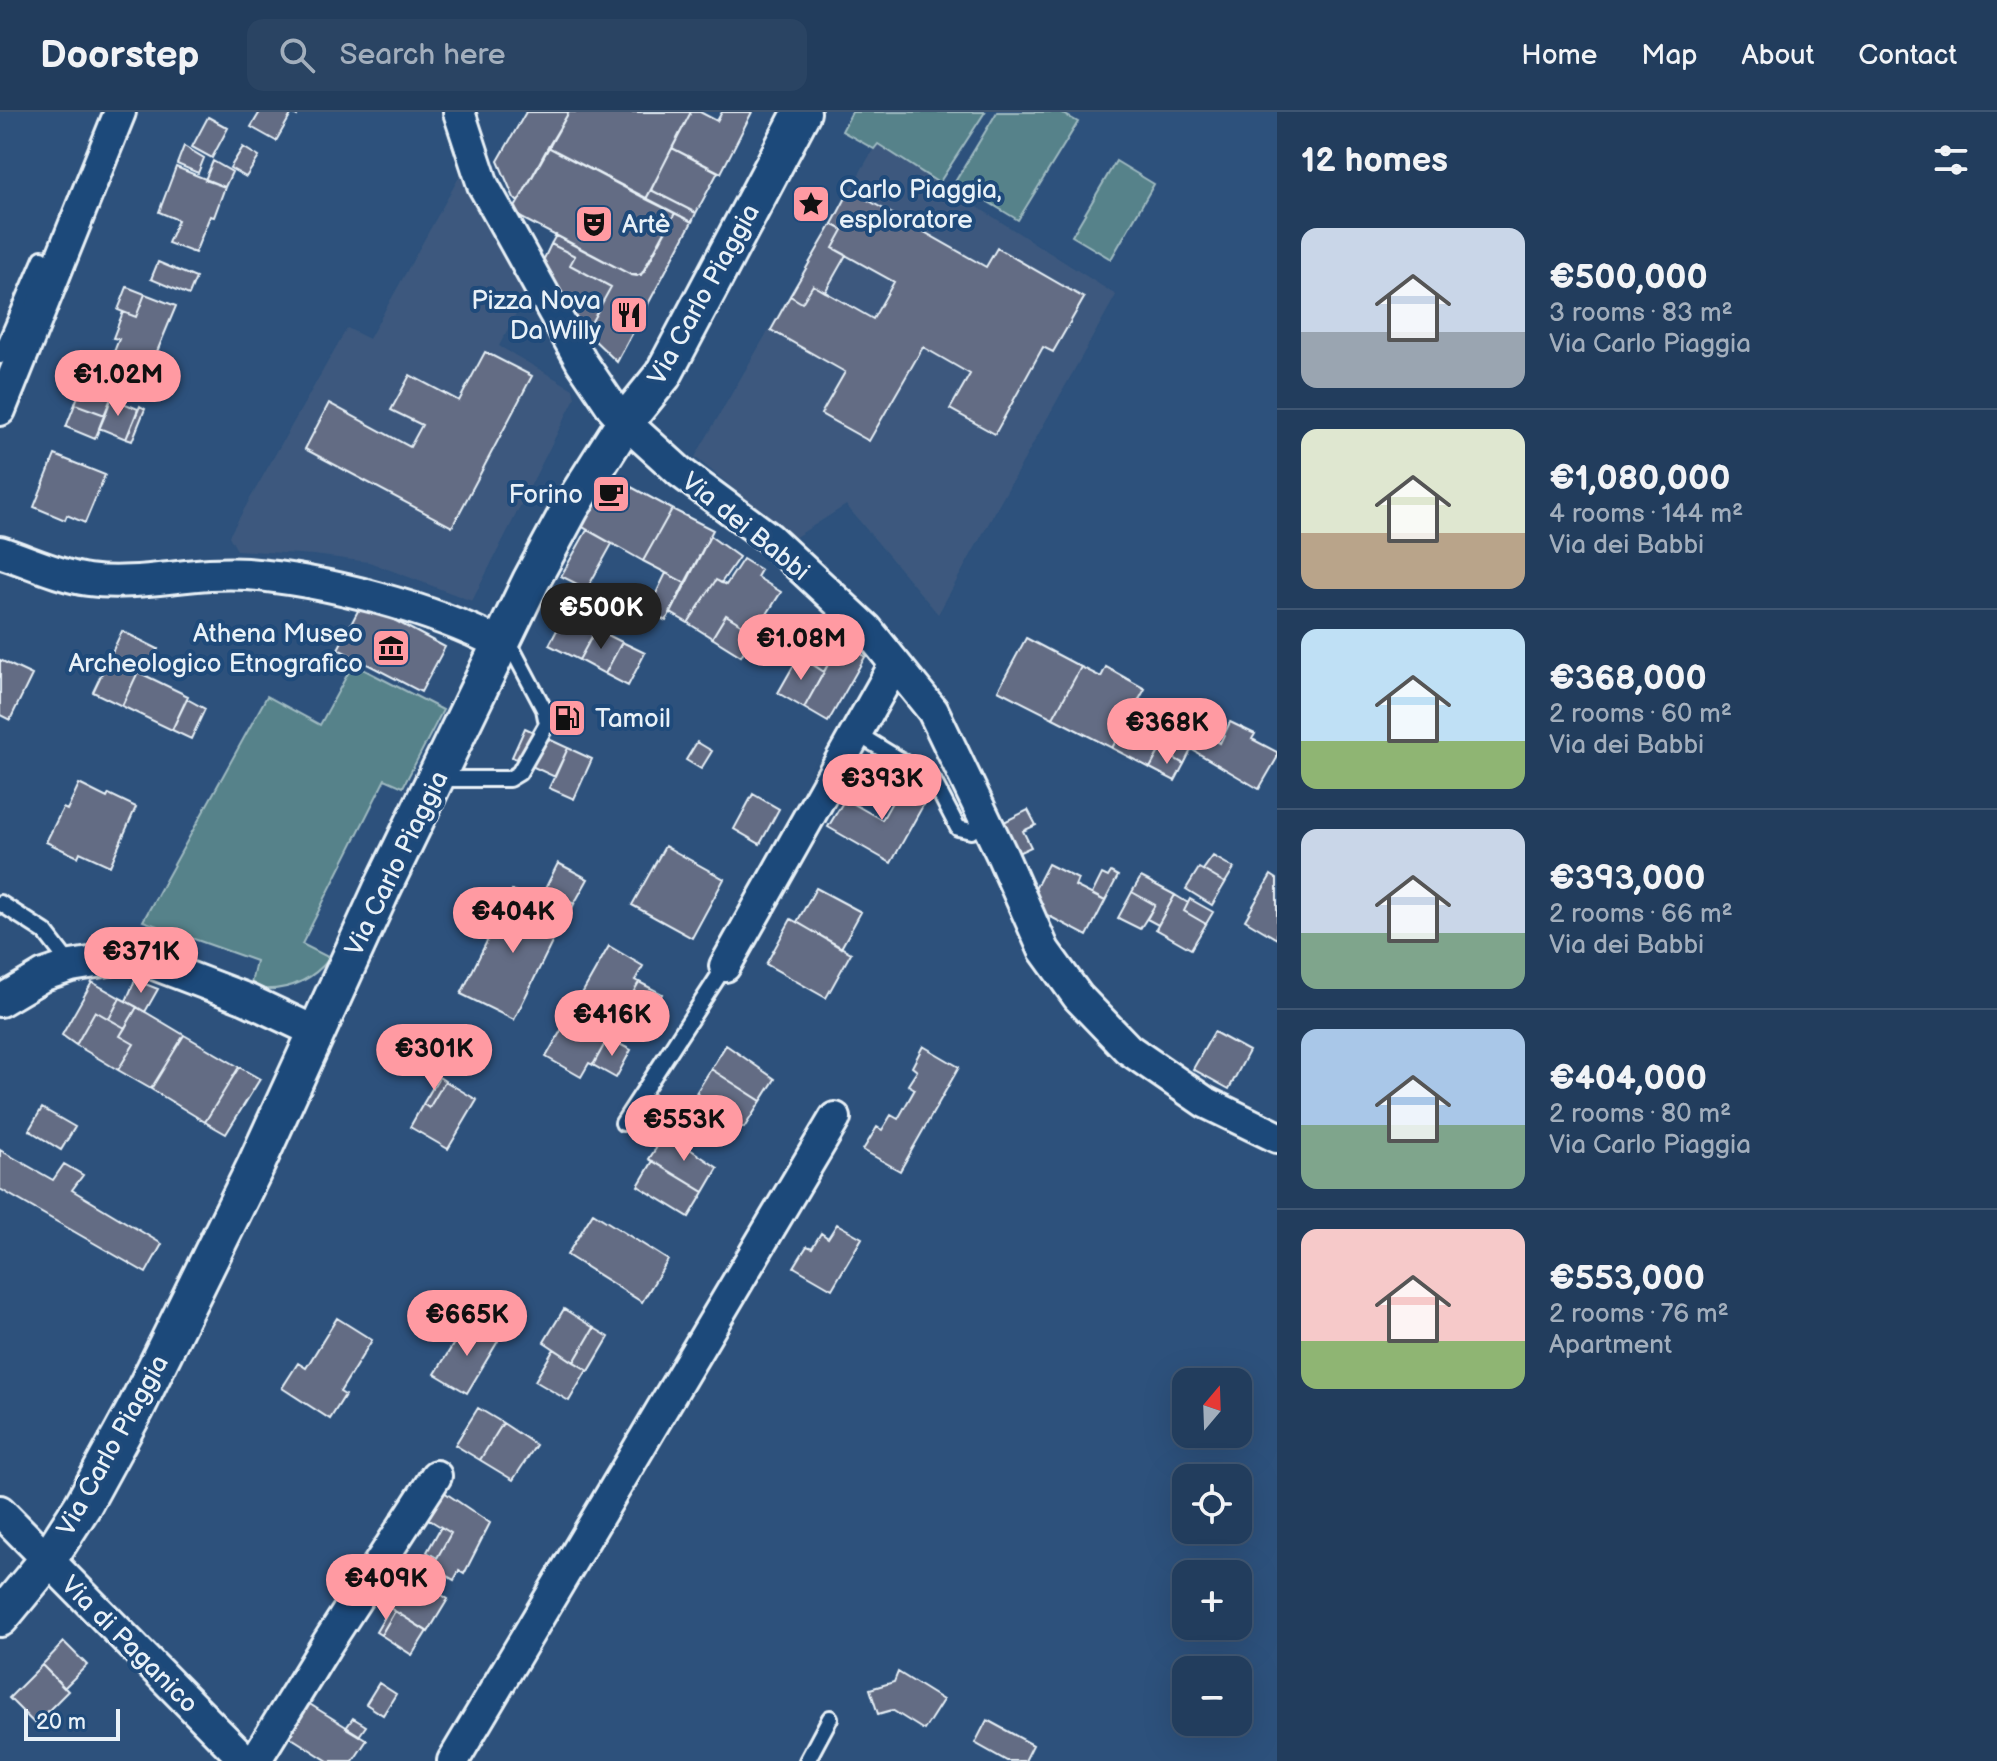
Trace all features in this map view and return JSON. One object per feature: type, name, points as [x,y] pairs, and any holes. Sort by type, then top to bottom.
[{"type":"street","points":[[0,410],[120,112]]},
{"type":"street","name":"Via dei Babbi","points":[[459,112],[483,185],[581,361],[625,422],[680,472],[769,538],[867,629],[933,711],[1044,950],[1078,997],[1128,1049],[1205,1102],[1277,1137]]},
{"type":"street","name":"Via Carlo Piaggia","points":[[0,1618],[47,1561],[83,1505],[135,1410],[256,1165],[502,639],[571,507],[625,422],[663,375],[802,112]]},
{"type":"street","points":[[0,552],[85,580],[110,582],[243,574],[299,580],[407,607],[502,639]]},
{"type":"street","points":[[725,966],[895,664]]},
{"type":"street","points":[[0,1001],[44,975],[71,966],[133,956],[246,999],[316,1032]]},
{"type":"street","points":[[453,1761],[835,1118]]},
{"type":"street","points":[[255,1761],[330,1638],[436,1476]]},
{"type":"street","name":"Via di Paganico","points":[[0,1511],[246,1761]]},
{"type":"lane","points":[[0,356],[42,258]]},
{"type":"lane","points":[[436,778],[509,779],[519,773],[547,724],[544,709],[502,639]]},
{"type":"lane","points":[[856,733],[933,780],[958,828],[971,831],[985,820]]},
{"type":"lane","points":[[0,903],[45,932],[71,966]]},
{"type":"lane","points":[[623,1123],[725,966]]},
{"type":"lane","points":[[807,1761],[830,1718]]},
{"type":"shaded area","points":[[877,143],[1116,295],[938,614],[846,505],[794,538],[695,457]]},
{"type":"shaded area","points":[[467,163],[525,296],[499,346],[573,389],[575,398],[472,601],[369,562],[237,550],[229,536],[347,328],[369,339]]},
{"type":"green space","points":[[852,112],[985,112],[939,183],[878,144],[874,149],[842,131]]},
{"type":"green space","points":[[997,112],[1060,112],[1078,122],[1018,220],[955,182]]},
{"type":"green space","points":[[1116,161],[1154,184],[1111,259],[1072,236]]},
{"type":"green space","points":[[353,664],[443,710],[403,787],[385,779],[302,944],[330,958],[313,974],[294,985],[273,989],[250,988],[256,961],[143,921],[267,696],[320,725]]},
{"type":"building","points":[[260,112],[298,112],[297,116],[292,113],[276,141],[251,127]]},
{"type":"building","points":[[526,112],[569,112],[518,202],[498,161]]},
{"type":"building","points":[[569,112],[691,112],[646,199],[548,147]]},
{"type":"building","points":[[691,112],[700,112],[717,121],[722,112],[752,112],[721,173],[672,148]]},
{"type":"building","points":[[208,117],[228,128],[212,158],[192,147]]},
{"type":"building","points":[[184,146],[204,158],[198,173],[177,164]]},
{"type":"building","points":[[243,147],[259,157],[246,177],[230,168]]},
{"type":"building","points":[[548,147],[675,213],[641,275],[631,275],[512,213]]},
{"type":"building","points":[[672,148],[718,172],[696,213],[651,190]]},
{"type":"building","points":[[213,161],[232,172],[225,187],[205,180]]},
{"type":"building","points":[[176,167],[225,187],[214,217],[210,216],[195,253],[168,243],[178,220],[159,212]]},
{"type":"building","points":[[651,190],[696,213],[692,222],[646,199]]},
{"type":"building","points":[[850,190],[986,267],[997,248],[1084,298],[1053,352],[1043,347],[995,434],[950,409],[970,374],[923,347],[869,441],[821,414],[845,372],[771,330],[790,296],[802,303],[813,285],[873,319],[894,282],[833,248],[843,230],[832,224]]},
{"type":"building","points":[[675,213],[692,222],[617,362],[586,332],[611,287],[570,265],[575,256],[551,244],[556,235],[637,276],[644,272]]},
{"type":"building","points":[[832,224],[843,230],[833,248],[846,255],[825,292],[813,285],[802,303],[790,296]]},
{"type":"building","points":[[551,244],[575,256],[570,265],[611,287],[586,332],[542,263]]},
{"type":"building","points":[[158,262],[196,278],[189,295],[151,279]]},
{"type":"building","points":[[127,287],[145,294],[136,317],[118,310]]},
{"type":"building","points":[[145,294],[176,306],[151,366],[114,352],[119,339],[113,338],[123,312],[136,317]]},
{"type":"building","points":[[485,352],[532,376],[452,527],[305,449],[329,403],[410,447],[422,425],[391,410],[410,375],[459,401]]},
{"type":"building","points":[[84,380],[114,392],[105,415],[75,404]]},
{"type":"building","points":[[111,398],[138,409],[126,439],[99,428]]},
{"type":"building","points":[[75,404],[105,415],[95,439],[66,427]]},
{"type":"building","points":[[140,406],[145,409],[132,441],[126,439]]},
{"type":"building","points":[[55,455],[105,475],[85,523],[67,515],[65,520],[34,507]]},
{"type":"building","points":[[609,475],[672,509],[643,561],[581,526]]},
{"type":"building","points":[[672,509],[713,530],[685,583],[643,561]]},
{"type":"building","points":[[587,530],[612,544],[587,589],[561,576]]},
{"type":"building","points":[[710,536],[739,557],[721,583],[716,580],[688,623],[671,613]]},
{"type":"building","points":[[743,559],[761,570],[757,577],[781,592],[755,633],[726,615],[712,638],[688,623],[716,580],[726,585]]},
{"type":"building","points":[[666,573],[685,583],[666,621],[652,614],[650,618],[645,616]]},
{"type":"building","name":"Athena Museo Archeologico Etnografico","points":[[362,603],[445,647],[421,692],[338,649]]},
{"type":"building","points":[[566,613],[596,629],[579,660],[549,645]]},
{"type":"building","points":[[726,615],[755,633],[741,656],[712,638]]},
{"type":"building","points":[[596,629],[622,642],[605,674],[579,660]]},
{"type":"building","points":[[122,631],[158,649],[145,675],[138,672],[122,706],[93,692]]},
{"type":"building","points":[[843,637],[865,657],[828,722],[804,708]]},
{"type":"building","points":[[1026,638],[1081,667],[1053,718],[998,690]]},
{"type":"building","points":[[622,642],[645,653],[628,686],[605,674]]},
{"type":"building","points":[[821,652],[831,659],[824,672],[814,665]]},
{"type":"building","points":[[799,656],[824,672],[804,708],[778,693]]},
{"type":"building","points":[[0,660],[32,675],[10,720],[0,715]]},
{"type":"building","points":[[1081,667],[1101,677],[1106,667],[1145,689],[1112,748],[1053,718]]},
{"type":"building","points":[[138,672],[188,696],[172,730],[122,706]]},
{"type":"building","points":[[187,699],[205,709],[191,739],[172,730]]},
{"type":"building","points":[[1139,699],[1176,720],[1150,768],[1112,748]]},
{"type":"building","points":[[1176,720],[1200,732],[1184,764],[1160,750]]},
{"type":"building","points":[[1230,722],[1255,734],[1252,739],[1277,752],[1277,758],[1259,789],[1191,749],[1200,732],[1220,743]]},
{"type":"building","points":[[525,728],[568,748],[555,777],[512,757]]},
{"type":"building","points":[[697,742],[712,751],[701,769],[686,760]]},
{"type":"building","points":[[568,748],[592,759],[574,799],[549,788]]},
{"type":"building","points":[[1160,750],[1184,764],[1175,781],[1150,768]]},
{"type":"building","points":[[905,779],[930,793],[891,863],[828,827],[845,799],[882,820]]},
{"type":"building","points":[[79,784],[107,798],[109,794],[136,807],[110,866],[80,852],[78,857],[46,842],[63,808],[67,810]]},
{"type":"building","points":[[753,794],[779,809],[760,844],[734,829]]},
{"type":"building","points":[[1028,810],[1036,825],[1023,831],[1031,847],[1018,853],[1004,822]]},
{"type":"building","points":[[665,846],[724,879],[692,938],[632,905]]},
{"type":"building","points":[[1213,856],[1234,868],[1225,883],[1203,870]]},
{"type":"building","points":[[558,863],[588,879],[574,904],[545,889]]},
{"type":"building","points":[[1048,864],[1078,879],[1075,886],[1105,901],[1087,936],[1045,914],[1033,893]]},
{"type":"building","points":[[1199,868],[1225,883],[1212,905],[1186,889]]},
{"type":"building","points":[[1111,872],[1118,876],[1105,901],[1092,894],[1102,874],[1108,877]]},
{"type":"building","points":[[1271,875],[1277,879],[1277,939],[1245,920]]},
{"type":"building","points":[[1141,877],[1175,895],[1158,925],[1147,919],[1155,905],[1132,892]]},
{"type":"building","points":[[816,888],[861,912],[841,948],[797,922]]},
{"type":"building","points":[[545,889],[574,904],[570,913],[540,898]]},
{"type":"building","points":[[512,890],[565,916],[514,1020],[461,994]]},
{"type":"building","points":[[1132,892],[1155,905],[1140,929],[1118,918]]},
{"type":"building","points":[[1175,895],[1188,903],[1184,911],[1206,924],[1191,949],[1156,929]]},
{"type":"building","points":[[1190,899],[1213,912],[1206,924],[1184,911]]},
{"type":"building","points":[[791,919],[851,953],[826,998],[766,964]]},
{"type":"building","points":[[609,946],[643,966],[635,980],[639,982],[623,1011],[619,1008],[604,1035],[608,1038],[593,1065],[589,1063],[581,1077],[546,1057]]},
{"type":"building","points":[[135,980],[158,989],[145,1012],[126,1001]]},
{"type":"building","points":[[92,982],[120,998],[109,1019],[95,1011],[76,1045],[62,1035]]},
{"type":"building","points":[[639,982],[662,994],[647,1023],[623,1011]]},
{"type":"building","points":[[120,998],[137,1007],[125,1028],[109,1019]]},
{"type":"building","points":[[137,1007],[184,1035],[151,1089],[118,1070],[134,1044],[120,1036]]},
{"type":"building","points":[[95,1011],[125,1028],[120,1036],[134,1044],[118,1070],[76,1045]]},
{"type":"building","points":[[1214,1032],[1249,1051],[1229,1089],[1193,1069]]},
{"type":"building","points":[[184,1035],[239,1067],[205,1122],[151,1089]]},
{"type":"building","points":[[608,1038],[631,1050],[616,1078],[593,1065]]},
{"type":"building","points":[[726,1045],[775,1079],[761,1101],[711,1069]]},
{"type":"building","points":[[923,1046],[959,1067],[900,1171],[863,1150],[877,1127],[882,1130],[891,1115],[898,1119],[915,1089],[908,1085],[917,1071],[912,1067]]},
{"type":"building","points":[[239,1067],[260,1079],[226,1134],[205,1122]]},
{"type":"building","points":[[711,1069],[761,1101],[744,1128],[713,1109],[715,1106],[696,1093]]},
{"type":"building","points":[[439,1077],[445,1081],[429,1108],[423,1104]]},
{"type":"building","points":[[445,1081],[477,1100],[448,1149],[410,1127],[423,1104],[429,1108]]},
{"type":"building","points":[[42,1108],[75,1127],[61,1150],[29,1130]]},
{"type":"building","points":[[666,1133],[718,1168],[704,1192],[649,1159]]},
{"type":"building","points":[[0,1150],[53,1180],[64,1164],[83,1175],[72,1190],[162,1244],[146,1273],[0,1189]]},
{"type":"building","points":[[653,1161],[704,1192],[689,1217],[638,1186]]},
{"type":"building","points":[[593,1213],[668,1260],[642,1302],[567,1255]]},
{"type":"building","points":[[837,1224],[862,1238],[832,1289],[794,1267],[807,1246],[812,1248],[821,1233],[828,1238]]},
{"type":"building","points":[[564,1309],[594,1328],[574,1362],[544,1342]]},
{"type":"building","points":[[337,1318],[372,1340],[340,1392],[345,1395],[330,1419],[282,1388],[298,1363],[306,1368]]},
{"type":"building","points":[[467,1322],[498,1341],[467,1393],[435,1374]]},
{"type":"building","points":[[594,1328],[609,1337],[589,1371],[574,1362]]},
{"type":"building","points":[[554,1349],[587,1370],[569,1401],[535,1381]]},
{"type":"building","points":[[478,1408],[503,1423],[480,1460],[455,1445]]},
{"type":"building","points":[[503,1423],[536,1445],[513,1480],[480,1460]]},
{"type":"building","points":[[444,1492],[490,1523],[464,1574],[459,1571],[454,1580],[432,1567],[451,1533],[428,1519]]},
{"type":"building","points":[[441,1527],[451,1533],[437,1558],[427,1552]]},
{"type":"building","points":[[410,1575],[448,1599],[428,1632],[390,1608]]},
{"type":"building","points":[[390,1608],[395,1611],[381,1635],[376,1632]]},
{"type":"building","points":[[395,1611],[427,1631],[412,1655],[381,1635]]},
{"type":"building","points":[[64,1642],[87,1665],[64,1688],[42,1665]]},
{"type":"building","points":[[42,1665],[68,1691],[35,1724],[9,1698]]},
{"type":"building","points":[[898,1672],[943,1700],[924,1730],[892,1710],[878,1714],[870,1689],[894,1682]]},
{"type":"building","points":[[379,1683],[396,1694],[383,1715],[366,1704]]},
{"type":"building","points":[[300,1698],[367,1740],[353,1761],[328,1761],[279,1730]]},
{"type":"building","points":[[353,1718],[366,1726],[359,1736],[346,1728]]},
{"type":"building","points":[[987,1720],[1033,1745],[1025,1761],[1007,1761],[975,1743]]},
{"type":"place","name":"Carlo Piaggia, esploratore","points":[[811,204]]},
{"type":"place","name":"Artè","points":[[594,224]]},
{"type":"place","name":"Pizza Nova Da Willy","points":[[629,315]]},
{"type":"place","name":"Forino","points":[[611,494]]},
{"type":"place","name":"Athena Museo Archeologico Etnografico","points":[[391,648]]},
{"type":"place","name":"Tamoil","points":[[567,718]]}]
